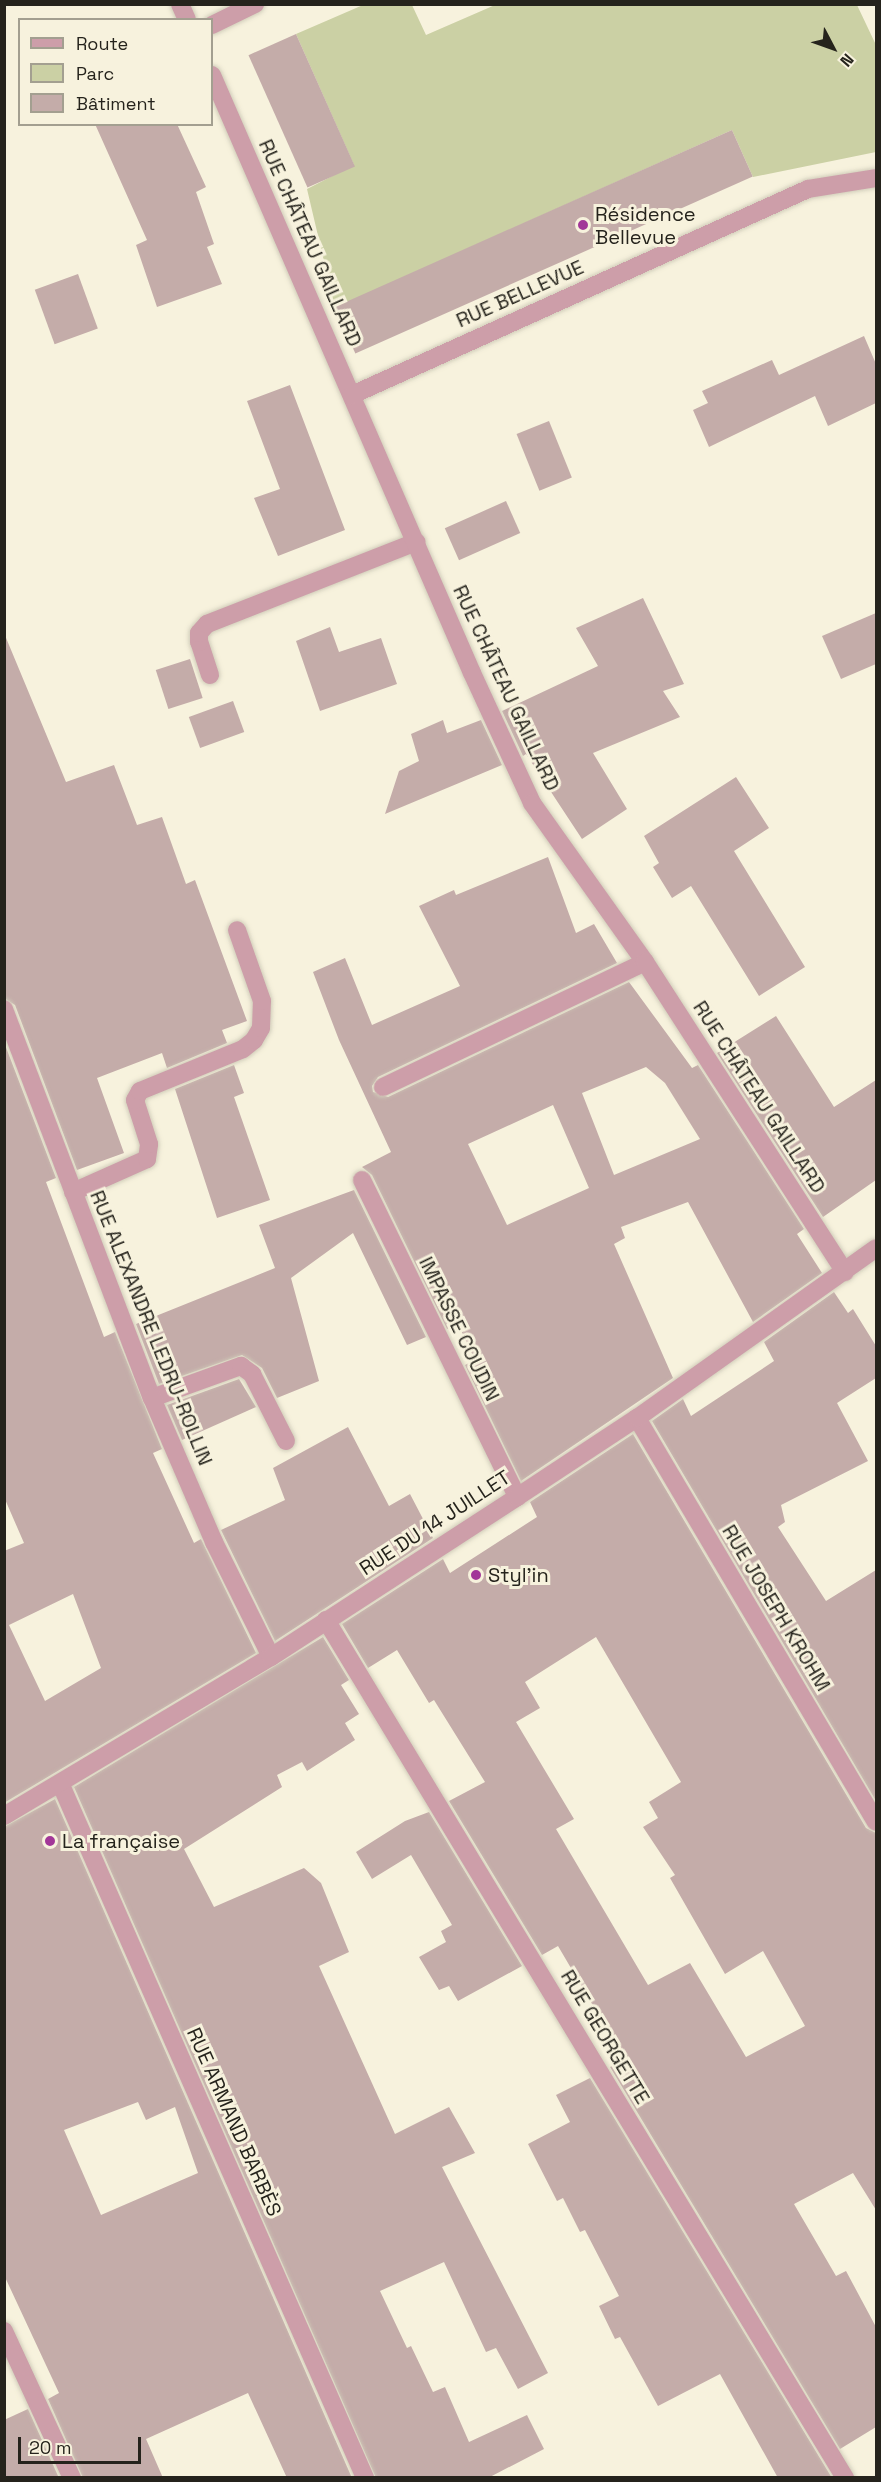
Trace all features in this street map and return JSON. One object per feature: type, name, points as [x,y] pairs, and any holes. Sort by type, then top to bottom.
[{"type":"street","points":[[180,4],[186,18]]},
{"type":"street","points":[[213,25],[255,4]]},
{"type":"street","name":"RUE CHÂTEAU GAILLARD","points":[[213,77],[532,803],[645,962],[845,1272]]},
{"type":"street","name":"RUE BELLEVUE","points":[[352,395],[808,189],[876,178]]},
{"type":"street","points":[[210,675],[199,642],[199,633],[207,624],[416,542]]},
{"type":"street","points":[[73,1192],[147,1159],[149,1144],[135,1100],[140,1091],[243,1049],[254,1040],[261,1028],[262,1001],[237,930]]},
{"type":"street","points":[[383,1087],[645,962]]},
{"type":"street","name":"RUE ALEXANDRE LEDRU-ROLLIN","points":[[4,1009],[152,1398],[214,1542],[271,1657]]},
{"type":"street","name":"IMPASSE COUDIN","points":[[362,1180],[517,1497]]},
{"type":"street","name":"RUE DU 14 JUILLET","points":[[4,1816],[61,1785],[271,1657],[638,1418],[845,1272],[875,1254]]},
{"type":"street","points":[[152,1398],[241,1366],[252,1374],[286,1441]]},
{"type":"street","name":"RUE JOSEPH KROHM","points":[[638,1418],[876,1822]]},
{"type":"street","name":"RUE GEORGETTE","points":[[326,1620],[845,2478]]},
{"type":"street","name":"RUE ARMAND BARBÈS","points":[[61,1785],[365,2478]]},
{"type":"street","points":[[4,2331],[72,2478]]},
{"type":"green space","points":[[363,5],[412,5],[426,35],[495,5],[857,5],[876,45],[876,152],[753,177],[732,130],[335,308],[307,189],[354,165],[296,34]]},
{"type":"building","points":[[296,34],[355,166],[307,188],[248,55]]},
{"type":"building","points":[[96,126],[178,126],[206,187],[196,192],[214,244],[207,247],[222,284],[157,307],[136,245],[147,240]]},
{"type":"building","name":"Résidence Bellevue","points":[[732,130],[753,177],[355,354],[335,307]]},
{"type":"building","points":[[78,274],[98,329],[55,344],[35,290]]},
{"type":"building","points":[[864,336],[876,364],[876,403],[828,426],[815,396],[709,447],[693,410],[708,403],[702,391],[772,360],[779,375]]},
{"type":"building","points":[[290,385],[345,530],[278,556],[254,498],[280,489],[247,401]]},
{"type":"building","points":[[549,421],[572,478],[539,491],[517,434]]},
{"type":"building","points":[[506,501],[520,533],[459,560],[445,528]]},
{"type":"building","points":[[643,598],[684,684],[663,691],[680,717],[593,753],[627,809],[582,839],[526,754],[523,756],[502,711],[598,666],[576,628]]},
{"type":"building","points":[[876,613],[876,664],[841,679],[822,636]]},
{"type":"building","points":[[330,627],[339,652],[381,638],[397,684],[320,711],[296,641]]},
{"type":"building","points":[[4,633],[66,782],[114,765],[137,825],[162,817],[186,884],[195,880],[247,1021],[222,1030],[227,1043],[167,1068],[162,1053],[97,1078],[124,1153],[77,1170],[15,1005],[4,998]]},
{"type":"building","points":[[190,659],[203,698],[168,709],[156,670]]},
{"type":"building","points":[[233,701],[244,732],[200,748],[189,717]]},
{"type":"building","points":[[443,720],[447,733],[481,720],[502,765],[385,814],[399,771],[419,761],[411,734]]},
{"type":"building","points":[[736,777],[769,828],[734,851],[805,967],[759,996],[691,886],[672,898],[653,867],[659,863],[644,836]]},
{"type":"building","points":[[548,857],[576,933],[594,924],[617,963],[378,1077],[372,1086],[373,1092],[388,1097],[629,982],[692,1068],[698,1065],[804,1229],[797,1234],[822,1273],[753,1322],[688,1202],[621,1227],[625,1238],[614,1244],[673,1378],[521,1481],[465,1365],[475,1360],[458,1324],[447,1329],[372,1175],[362,1167],[391,1152],[339,1040],[313,972],[345,958],[372,1025],[460,986],[419,906],[454,890],[456,895]],"holes":[[[646,1067],[665,1083],[700,1139],[614,1175],[582,1093]],[[553,1105],[589,1188],[507,1225],[468,1144]]]},
{"type":"building","points":[[776,1016],[834,1107],[876,1080],[876,1180],[823,1217],[717,1053]]},
{"type":"building","points":[[4,1042],[56,1178],[46,1182],[104,1337],[115,1332],[162,1449],[153,1453],[194,1543],[201,1539],[256,1653],[4,1803],[4,1551],[24,1543],[4,1497]],"holes":[[[73,1594],[101,1668],[45,1701],[9,1625]]]},
{"type":"building","points":[[234,1065],[244,1093],[234,1097],[270,1200],[217,1218],[175,1089]]},
{"type":"building","points":[[354,1190],[426,1337],[407,1345],[353,1233],[291,1278],[319,1381],[277,1398],[262,1368],[242,1355],[159,1384],[136,1324],[275,1268],[259,1225]]},
{"type":"building","points":[[834,1292],[848,1313],[853,1309],[876,1346],[876,1378],[837,1403],[868,1461],[781,1505],[785,1522],[778,1527],[826,1601],[876,1570],[876,1801],[652,1421],[683,1399],[691,1416],[774,1361],[764,1342]]},
{"type":"building","points":[[239,1379],[256,1407],[182,1440],[167,1405]]},
{"type":"building","points":[[348,1427],[389,1506],[410,1494],[433,1538],[275,1641],[221,1530],[285,1500],[273,1468]]},
{"type":"building","points":[[633,1434],[866,1828],[876,1833],[876,2210],[853,2173],[794,2204],[836,2276],[846,2271],[876,2327],[876,2427],[840,2449],[610,2067],[625,2060],[558,1946],[542,1955],[449,1801],[485,1782],[434,1700],[429,1703],[397,1650],[368,1668],[342,1624],[443,1559],[450,1573],[537,1517],[530,1502]],"holes":[[[596,1637],[681,1782],[649,1802],[658,1818],[643,1827],[675,1875],[670,1878],[725,1974],[763,1951],[805,2026],[746,2057],[690,1963],[648,1985],[556,1829],[574,1819],[516,1722],[540,1708],[525,1682]]]},
{"type":"building","points":[[323,1637],[349,1680],[341,1685],[359,1714],[345,1723],[355,1740],[307,1771],[302,1762],[277,1775],[282,1787],[184,1849],[214,1907],[304,1868],[321,1883],[349,1952],[319,1966],[395,2134],[449,2107],[475,2153],[442,2167],[548,2373],[518,2389],[496,2348],[486,2352],[444,2262],[380,2291],[407,2348],[411,2346],[433,2392],[445,2387],[469,2442],[527,2415],[544,2449],[488,2478],[376,2478],[74,1787]]},
{"type":"building","points":[[55,1799],[352,2478],[287,2478],[248,2393],[146,2439],[163,2478],[83,2478],[48,2399],[59,2393],[4,2275],[4,1827]],"holes":[[[138,2102],[146,2120],[175,2107],[198,2173],[101,2215],[64,2130]]]},
{"type":"building","points":[[429,1812],[522,1966],[458,2001],[449,1986],[439,1990],[419,1957],[446,1942],[441,1931],[452,1925],[411,1855],[372,1879],[356,1852],[405,1821]]},
{"type":"building","points":[[590,2078],[832,2478],[778,2478],[720,2374],[658,2406],[620,2337],[615,2339],[599,2306],[619,2296],[585,2230],[580,2232],[563,2198],[557,2201],[528,2144],[570,2122],[556,2095]]},
{"type":"building","points":[[28,2409],[59,2478],[4,2478],[4,2420]]},
{"type":"place","name":"Résidence Bellevue","points":[[583,225]]},
{"type":"place","name":"Styl'in","points":[[476,1575]]},
{"type":"place","name":"La française","points":[[50,1841]]}]
